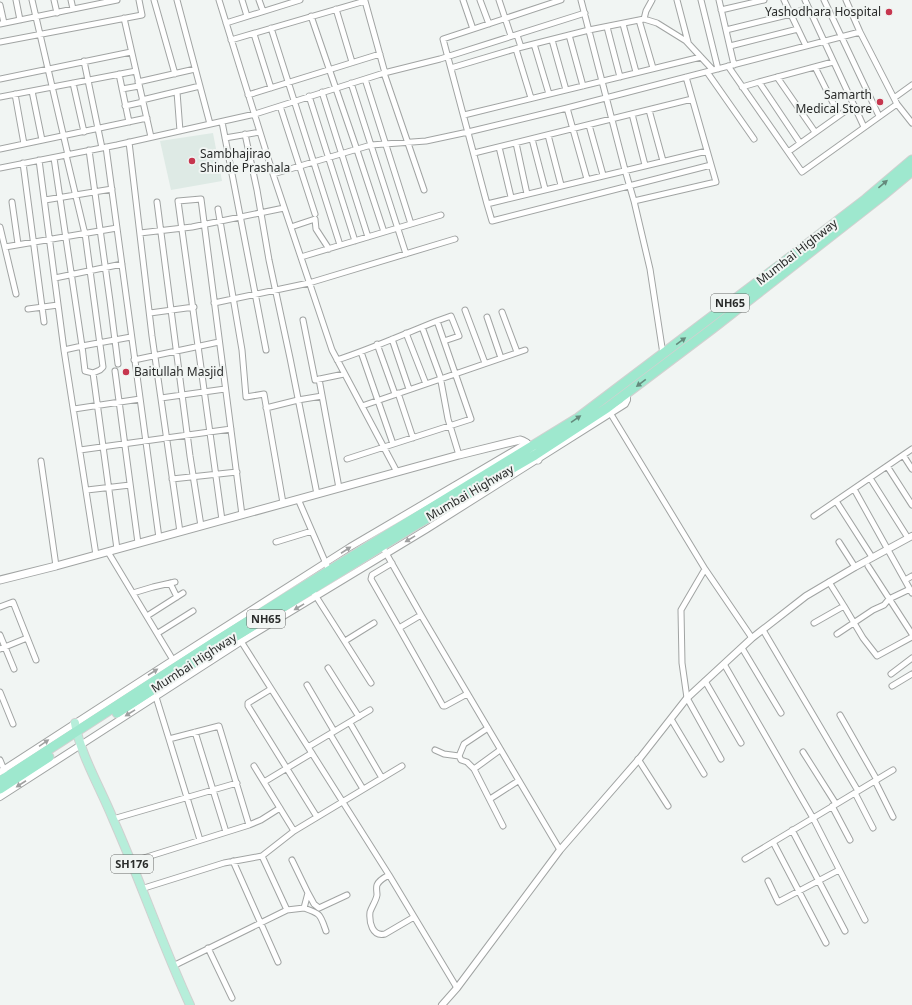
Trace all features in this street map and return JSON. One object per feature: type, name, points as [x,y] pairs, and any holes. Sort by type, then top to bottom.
[{"type":"highway","name":"Mumbai Highway","points":[[3,775],[146,698],[240,638],[384,550],[533,451],[543,439],[578,418],[807,245],[866,199],[912,160]]},
{"type":"highway","name":"NH65","points":[[533,451],[609,411],[627,393],[863,210],[912,170]]},
{"type":"highway","name":"Mumbai Highway","points":[[0,789],[77,734],[328,566],[516,456],[533,451]]},
{"type":"main road","points":[[0,578],[56,566],[459,455],[520,440],[533,451]]},
{"type":"main road","name":"SH176","points":[[77,734],[190,1005]]},
{"type":"street","points":[[16,0],[20,20]]},
{"type":"street","points":[[32,0],[84,233],[103,367],[93,373],[85,371],[54,158]]},
{"type":"street","points":[[54,0],[57,12]]},
{"type":"street","points":[[71,0],[73,9]]},
{"type":"street","points":[[0,5],[2,23],[117,0]]},
{"type":"street","points":[[0,42],[142,15],[139,0]]},
{"type":"street","points":[[154,0],[175,74]]},
{"type":"street","points":[[177,0],[210,124]]},
{"type":"street","points":[[219,0],[273,174],[332,350],[397,472]]},
{"type":"street","points":[[242,0],[247,16]]},
{"type":"street","points":[[259,0],[263,11]]},
{"type":"street","points":[[226,23],[282,3],[300,0]]},
{"type":"street","points":[[231,40],[365,0],[384,73],[424,190]]},
{"type":"street","points":[[463,0],[473,29]]},
{"type":"street","points":[[480,0],[489,24]]},
{"type":"street","points":[[499,0],[511,36]]},
{"type":"street","points":[[561,0],[443,39],[492,220],[711,165]]},
{"type":"street","points":[[581,0],[630,185],[650,269],[662,354]]},
{"type":"street","points":[[652,0],[641,20],[653,68]]},
{"type":"street","points":[[677,0],[688,42]]},
{"type":"street","points":[[701,0],[716,69]]},
{"type":"street","points":[[719,0],[734,65]]},
{"type":"street","points":[[721,10],[764,0]]},
{"type":"street","points":[[784,0],[806,46]]},
{"type":"street","points":[[805,0],[864,127]]},
{"type":"street","points":[[824,0],[879,116]]},
{"type":"street","points":[[848,1],[860,32],[895,101],[912,123]]},
{"type":"street","points":[[726,30],[791,14],[808,8]]},
{"type":"street","points":[[336,9],[352,62]]},
{"type":"street","points":[[0,168],[54,158],[255,114],[384,73],[448,56],[585,14]]},
{"type":"street","points":[[311,16],[384,232]]},
{"type":"street","points":[[124,18],[151,137]]},
{"type":"street","points":[[451,68],[568,35],[641,20],[657,23],[688,42],[716,69]]},
{"type":"street","points":[[623,24],[636,72]]},
{"type":"street","points":[[607,27],[620,77]]},
{"type":"street","points":[[271,28],[340,245]]},
{"type":"street","points":[[730,46],[798,29]]},
{"type":"street","points":[[273,174],[371,145],[426,141],[568,108],[860,32]]},
{"type":"street","points":[[254,34],[272,88]]},
{"type":"street","points":[[517,35],[518,48],[531,98]]},
{"type":"street","points":[[568,35],[583,86]]},
{"type":"street","points":[[552,40],[566,90]]},
{"type":"street","points":[[534,44],[549,94]]},
{"type":"street","points":[[0,79],[131,52]]},
{"type":"street","points":[[248,95],[380,54]]},
{"type":"street","points":[[464,115],[701,56]]},
{"type":"street","points":[[84,62],[98,129],[104,147],[112,189],[159,538]]},
{"type":"street","points":[[742,87],[834,62]]},
{"type":"street","points":[[728,66],[802,172],[879,116],[912,85]]},
{"type":"street","points":[[815,67],[839,116]]},
{"type":"street","points":[[122,89],[195,69]]},
{"type":"street","points":[[0,97],[136,71]]},
{"type":"street","points":[[707,72],[754,139]]},
{"type":"street","points":[[119,74],[128,122]]},
{"type":"street","points":[[634,201],[716,182],[686,77]]},
{"type":"street","points":[[777,77],[815,132]]},
{"type":"street","points":[[365,79],[411,224]]},
{"type":"street","points":[[759,82],[800,143]]},
{"type":"street","points":[[73,83],[84,132]]},
{"type":"street","points":[[351,83],[406,254]]},
{"type":"street","points":[[125,106],[200,86]]},
{"type":"street","points":[[32,91],[42,140]]},
{"type":"street","points":[[177,92],[180,131]]},
{"type":"street","points":[[322,92],[368,237]]},
{"type":"street","points":[[15,94],[24,144]]},
{"type":"street","points":[[309,96],[355,241]]},
{"type":"street","points":[[474,153],[692,99]]},
{"type":"street","points":[[788,152],[854,105]]},
{"type":"street","points":[[280,106],[315,214]]},
{"type":"street","points":[[568,108],[587,179]]},
{"type":"street","points":[[649,110],[663,161]]},
{"type":"street","points":[[632,114],[645,165]]},
{"type":"street","points":[[0,149],[146,118]]},
{"type":"street","points":[[222,122],[266,350]]},
{"type":"street","points":[[589,125],[603,175]]},
{"type":"street","points":[[225,138],[260,132]]},
{"type":"street","points":[[245,134],[317,494]]},
{"type":"street","points":[[548,135],[561,185]]},
{"type":"street","points":[[532,139],[545,189]]},
{"type":"street","points":[[129,142],[155,355],[180,532]]},
{"type":"street","points":[[516,143],[527,194]]},
{"type":"street","points":[[499,147],[512,198]]},
{"type":"street","points":[[89,150],[118,364]]},
{"type":"street","points":[[487,204],[707,151]]},
{"type":"street","points":[[39,160],[64,350],[96,555]]},
{"type":"street","points":[[23,164],[44,322]]},
{"type":"street","points":[[45,200],[112,189]]},
{"type":"street","points":[[222,520],[194,308],[178,201],[201,199],[242,515]]},
{"type":"street","points":[[12,202],[18,244]]},
{"type":"street","points":[[157,202],[201,526]]},
{"type":"street","points":[[140,233],[182,228],[284,208]]},
{"type":"street","points":[[218,209],[242,350],[246,397],[264,394],[283,503]]},
{"type":"street","points":[[301,257],[441,215]]},
{"type":"street","points":[[291,227],[315,219],[316,228],[329,249]]},
{"type":"street","points":[[0,227],[16,294]]},
{"type":"street","points":[[5,247],[50,238],[117,228]]},
{"type":"street","points":[[214,303],[309,283],[455,239]]},
{"type":"street","points":[[55,278],[122,264]]},
{"type":"street","points":[[28,309],[58,305]]},
{"type":"street","points":[[150,313],[194,308]]},
{"type":"street","points":[[465,310],[485,364]]},
{"type":"street","points":[[502,312],[517,352]]},
{"type":"street","points":[[337,360],[451,316],[459,336],[444,341]]},
{"type":"street","points":[[487,317],[501,358]]},
{"type":"street","points":[[303,320],[315,380],[344,374]]},
{"type":"street","points":[[347,460],[471,419],[437,321]]},
{"type":"street","points":[[422,327],[440,376],[450,426],[459,455]]},
{"type":"street","points":[[406,333],[426,384]]},
{"type":"street","points":[[64,350],[131,337]]},
{"type":"street","points":[[392,339],[409,389]]},
{"type":"street","points":[[134,360],[219,342]]},
{"type":"street","points":[[377,344],[413,438]]},
{"type":"street","points":[[362,406],[525,350]]},
{"type":"street","points":[[361,352],[393,444]]},
{"type":"street","points":[[114,371],[138,543]]},
{"type":"street","points":[[93,373],[117,549]]},
{"type":"street","points":[[319,379],[339,488]]},
{"type":"street","points":[[161,398],[225,389]]},
{"type":"street","points":[[266,408],[322,396]]},
{"type":"street","points":[[74,409],[140,399]]},
{"type":"street","points":[[609,411],[705,569],[752,638]]},
{"type":"street","points":[[80,450],[231,429]]},
{"type":"street","points":[[814,516],[912,449]]},
{"type":"street","points":[[0,797],[77,734],[173,660],[328,566],[533,451]]},
{"type":"street","points":[[903,455],[912,469]]},
{"type":"street","points":[[41,460],[56,566]]},
{"type":"street","points":[[887,466],[912,505]]},
{"type":"street","points":[[172,479],[236,472]]},
{"type":"street","points":[[442,1005],[457,988],[560,850],[638,759],[687,698],[752,638],[806,596],[872,557],[910,537],[870,478]]},
{"type":"street","points":[[87,490],[130,485]]},
{"type":"street","points":[[837,634],[873,610],[884,605],[890,598],[911,591],[854,489]]},
{"type":"street","points":[[298,499],[328,566]]},
{"type":"street","points":[[836,501],[872,557]]},
{"type":"street","points":[[276,542],[312,531]]},
{"type":"street","points":[[839,542],[855,567]]},
{"type":"street","points":[[384,550],[467,694],[560,850]]},
{"type":"street","points":[[108,552],[173,660]]},
{"type":"street","points":[[392,563],[372,575],[371,579],[443,706],[467,694]]},
{"type":"street","points":[[868,566],[912,634]]},
{"type":"street","points":[[705,569],[681,610],[682,663],[687,698],[721,759]]},
{"type":"street","points":[[905,580],[912,576]]},
{"type":"street","points":[[829,582],[863,638],[877,656],[912,638]]},
{"type":"street","points":[[134,594],[172,583],[177,597]]},
{"type":"street","points":[[147,616],[183,593]]},
{"type":"street","points":[[314,593],[371,683]]},
{"type":"street","points":[[0,607],[13,602],[36,660]]},
{"type":"street","points":[[814,623],[844,606]]},
{"type":"street","points":[[158,633],[193,611]]},
{"type":"street","points":[[399,628],[421,615]]},
{"type":"street","points":[[345,641],[374,623]]},
{"type":"street","points":[[763,630],[857,792],[873,828]]},
{"type":"street","points":[[0,635],[2,648],[14,669]]},
{"type":"street","points":[[2,648],[27,638]]},
{"type":"street","points":[[146,698],[156,696],[240,638],[389,875],[457,988]]},
{"type":"street","points":[[742,648],[781,713]]},
{"type":"street","points":[[891,674],[912,658]]},
{"type":"street","points":[[724,664],[813,818],[865,920]]},
{"type":"street","points":[[328,668],[359,717]]},
{"type":"street","points":[[892,686],[912,674]]},
{"type":"street","points":[[705,681],[741,743]]},
{"type":"street","points":[[307,685],[363,789]]},
{"type":"street","points":[[271,689],[248,703],[248,706],[317,817]]},
{"type":"street","points":[[0,693],[14,724]]},
{"type":"street","points":[[156,696],[200,840]]},
{"type":"street","points":[[308,748],[370,710]]},
{"type":"street","points":[[840,716],[876,780],[893,817]]},
{"type":"street","points":[[671,719],[704,774]]},
{"type":"street","points":[[350,723],[382,778]]},
{"type":"street","points":[[170,739],[220,726],[249,825]]},
{"type":"street","points":[[459,756],[464,744],[488,728]]},
{"type":"street","points":[[195,732],[226,832]]},
{"type":"street","points":[[435,750],[444,754],[459,756],[461,760],[467,762],[474,769],[503,826]]},
{"type":"street","points":[[474,769],[500,750]]},
{"type":"street","points":[[804,752],[834,805],[850,840]]},
{"type":"street","points":[[264,782],[312,753]]},
{"type":"street","points":[[638,759],[668,806]]},
{"type":"street","points":[[0,760],[3,775]]},
{"type":"street","points":[[254,766],[294,831]]},
{"type":"street","points":[[141,889],[233,861],[262,856],[294,831],[402,766]]},
{"type":"street","points":[[745,859],[893,770]]},
{"type":"street","points":[[490,799],[518,780]]},
{"type":"street","points":[[113,819],[236,783]]},
{"type":"street","points":[[131,862],[249,825],[261,820],[280,808]]},
{"type":"street","points":[[792,830],[845,931]]},
{"type":"street","points":[[773,842],[826,943]]},
{"type":"street","points":[[262,856],[287,910]]},
{"type":"street","points":[[292,860],[314,904],[319,908],[347,895]]},
{"type":"street","points":[[233,861],[278,962]]},
{"type":"street","points":[[768,881],[778,902],[839,870]]},
{"type":"street","points":[[389,875],[377,885],[377,895],[370,913],[371,926],[374,932],[381,935],[384,934],[414,917]]},
{"type":"street","points":[[304,908],[308,893]]},
{"type":"street","points":[[173,966],[287,910],[304,908],[318,913],[326,931]]},
{"type":"street","points":[[208,948],[232,998]]},
{"type":"shaded area","name":"Sambhajirao Shinde Prashala","points":[[213,133],[222,181],[171,190],[160,141]]},
{"type":"place","name":"Yashodhara Hospital","points":[[889,12]]},
{"type":"place","name":"Samarth Medical Store","points":[[880,102]]},
{"type":"place","name":"Sambhajirao Shinde Prashala","points":[[192,161]]},
{"type":"place","name":"Baitullah Masjid","points":[[126,372]]}]
